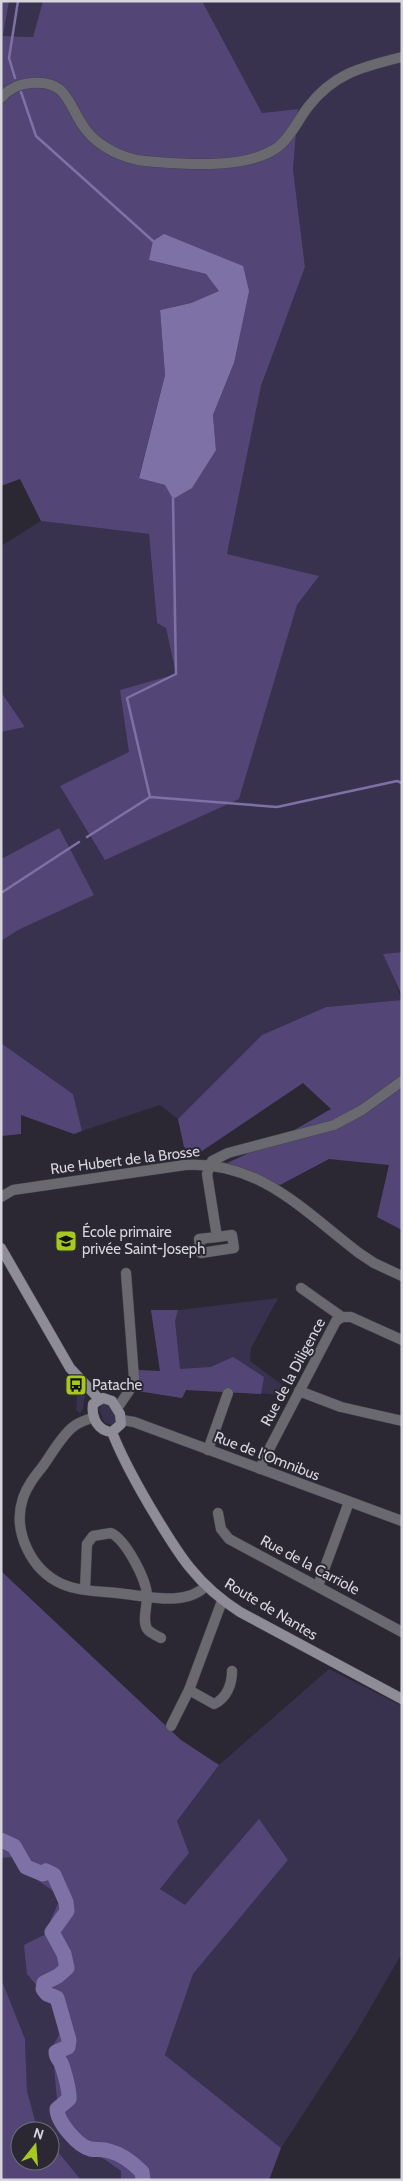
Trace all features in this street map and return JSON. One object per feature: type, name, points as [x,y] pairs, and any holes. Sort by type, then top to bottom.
[{"type":"main road","points":[[1,1248],[70,1368],[98,1399]]},
{"type":"main road","points":[[109,1398],[118,1407],[122,1420],[121,1424],[112,1432],[104,1432],[94,1418],[93,1404],[98,1399],[109,1398]]},
{"type":"main road","name":"Route de Nantes","points":[[112,1432],[119,1452],[180,1557],[222,1601],[402,1699]]},
{"type":"street","points":[[1,98],[16,85],[41,82],[53,85],[68,98],[86,130],[113,151],[143,160],[192,163],[241,161],[256,158],[277,148],[318,94],[339,78],[362,67],[402,57]]},
{"type":"street","points":[[217,1237],[207,1174],[209,1165],[217,1157],[334,1125],[362,1110],[402,1081]]},
{"type":"street","name":"Rue Hubert de la Brosse","points":[[1,1197],[11,1191],[41,1186],[186,1165],[209,1165],[237,1171],[274,1187],[359,1253],[374,1263],[402,1276]]},
{"type":"street","points":[[118,1407],[130,1391],[134,1378],[126,1273]]},
{"type":"street","points":[[301,1288],[342,1317],[351,1317],[402,1340]]},
{"type":"street","name":"Rue de la Diligence","points":[[260,1470],[336,1321],[342,1317]]},
{"type":"street","points":[[299,1392],[340,1407],[402,1421]]},
{"type":"street","points":[[208,1450],[228,1393]]},
{"type":"street","points":[[94,1418],[72,1427],[27,1487],[20,1508],[22,1538],[38,1566],[55,1581],[73,1587],[148,1597],[179,1598],[191,1595],[206,1586]]},
{"type":"street","name":"Rue de l'Omnibus","points":[[122,1420],[134,1422],[402,1521]]},
{"type":"street","points":[[318,1586],[348,1502]]},
{"type":"street","name":"Rue de la Carriole","points":[[218,1513],[221,1529],[229,1539],[402,1632]]},
{"type":"street","points":[[85,1588],[88,1544],[93,1536],[111,1533],[120,1539],[144,1578],[148,1597],[146,1624],[148,1630],[161,1638]]},
{"type":"street","points":[[171,1726],[190,1690],[222,1601]]},
{"type":"street","points":[[190,1690],[214,1704],[222,1700],[232,1682],[232,1671]]},
{"type":"shaded area","points":[[1,1],[9,1],[3,36],[33,37],[43,1],[202,1],[262,113],[298,109],[293,169],[305,267],[261,386],[227,554],[319,576],[297,605],[239,799],[105,860],[60,786],[129,752],[120,690],[176,674],[166,628],[157,623],[149,534],[41,521],[20,479],[1,486]],"holes":[[[149,260],[243,266],[234,363],[213,415],[216,450],[165,485],[139,477],[165,375],[160,310],[191,303],[220,291],[206,274]]]},
{"type":"shaded area","points":[[9,1],[43,1],[33,37],[3,36]]},
{"type":"shaded area","points":[[202,1],[402,1],[402,952],[384,954],[402,1000],[326,1007],[262,1035],[178,1119],[160,1105],[82,1131],[73,1094],[1,1043],[1,941],[20,929],[59,828],[1,859],[1,732],[25,727],[1,692],[1,546],[41,521],[149,534],[157,623],[166,627],[176,674],[121,690],[239,799],[297,605],[318,577],[227,554],[261,386],[305,267],[293,169],[298,109],[262,113]]},
{"type":"shaded area","points":[[164,234],[243,266],[249,291],[234,363],[213,415],[216,450],[192,488],[173,499],[165,485],[139,478],[165,375],[160,310],[191,303],[219,291],[206,274],[149,260],[153,241]]},
{"type":"shaded area","points":[[1,692],[25,727],[1,732]]},
{"type":"shaded area","points":[[59,828],[94,895],[20,929],[1,941],[1,859]]},
{"type":"shaded area","points":[[402,952],[402,996],[383,954]]},
{"type":"shaded area","points":[[402,1000],[402,1230],[377,1217],[389,1165],[329,1159],[280,1185],[227,1163],[277,1140],[331,1109],[303,1083],[196,1155],[184,1147],[178,1119],[262,1035],[326,1007]]},
{"type":"shaded area","points":[[1,1043],[73,1094],[82,1131],[74,1134],[21,1115],[21,1134],[1,1136]]},
{"type":"shaded area","points":[[278,1298],[251,1348],[250,1361],[285,1387],[280,1395],[235,1391],[186,1390],[182,1398],[138,1391],[160,1371],[151,1310],[171,1311]]},
{"type":"shaded area","points":[[151,1310],[178,1310],[175,1321],[180,1369],[211,1367],[233,1357],[264,1377],[261,1394],[186,1390],[182,1398],[138,1391],[138,1370],[160,1371]]},
{"type":"shaded area","points":[[78,1387],[85,1395],[83,1409],[80,1413],[76,1410],[77,1396],[72,1395],[73,1388]]},
{"type":"shaded area","points":[[103,1403],[110,1404],[117,1420],[112,1425],[104,1422],[99,1409]]},
{"type":"shaded area","points":[[1,1571],[181,1740],[219,1765],[177,1821],[189,1853],[160,1889],[185,1905],[259,1819],[288,1860],[193,1974],[165,2055],[281,2148],[269,2180],[121,2180],[121,2171],[77,2140],[57,2100],[52,2047],[59,2035],[56,2010],[27,1974],[24,1945],[44,1935],[61,1896],[34,1878],[15,1857],[1,1858]]},
{"type":"shaded area","points":[[329,1669],[402,1706],[402,1953],[357,2031],[281,2148],[165,2055],[193,1974],[288,1860],[259,1820],[185,1906],[160,1889],[189,1853],[177,1821],[219,1765]]},
{"type":"shaded area","points":[[15,1857],[34,1878],[61,1895],[27,1974],[56,2010],[59,2035],[52,2047],[57,2100],[77,2140],[121,2171],[121,2180],[81,2180],[60,2154],[60,2121],[35,2121],[27,2091],[25,2039],[2,1981],[1,1858]]},
{"type":"shaded area","points":[[1,1890],[2,1981],[25,2039],[27,2091],[35,2121],[10,2121],[10,2171],[60,2171],[60,2154],[81,2180],[1,2180]]},
{"type":"waterway","points":[[15,78],[9,58],[18,1]]},
{"type":"waterway","points":[[21,92],[36,136],[153,241]]},
{"type":"waterway","points":[[150,797],[127,698],[176,674],[173,499]]},
{"type":"waterway","points":[[87,837],[150,797],[277,807],[397,781],[402,783]]},
{"type":"waterway","points":[[1,893],[79,842]]},
{"type":"waterway","points":[[1,1840],[14,1846],[26,1867],[43,1874],[46,1871],[54,1875],[66,1902],[67,1911],[52,1932],[64,1954],[67,1968],[58,1976],[44,1983],[43,1989],[47,1994],[57,1998],[69,2040],[68,2047],[56,2052],[64,2071],[69,2096],[69,2099],[57,2109],[60,2120],[69,2133],[85,2147],[114,2152],[131,2162],[142,2172],[143,2180]]},
{"type":"place","name":"École primaire privée Saint-Joseph","points":[[66,1241]]},
{"type":"place","name":"Patache","points":[[76,1385]]}]
